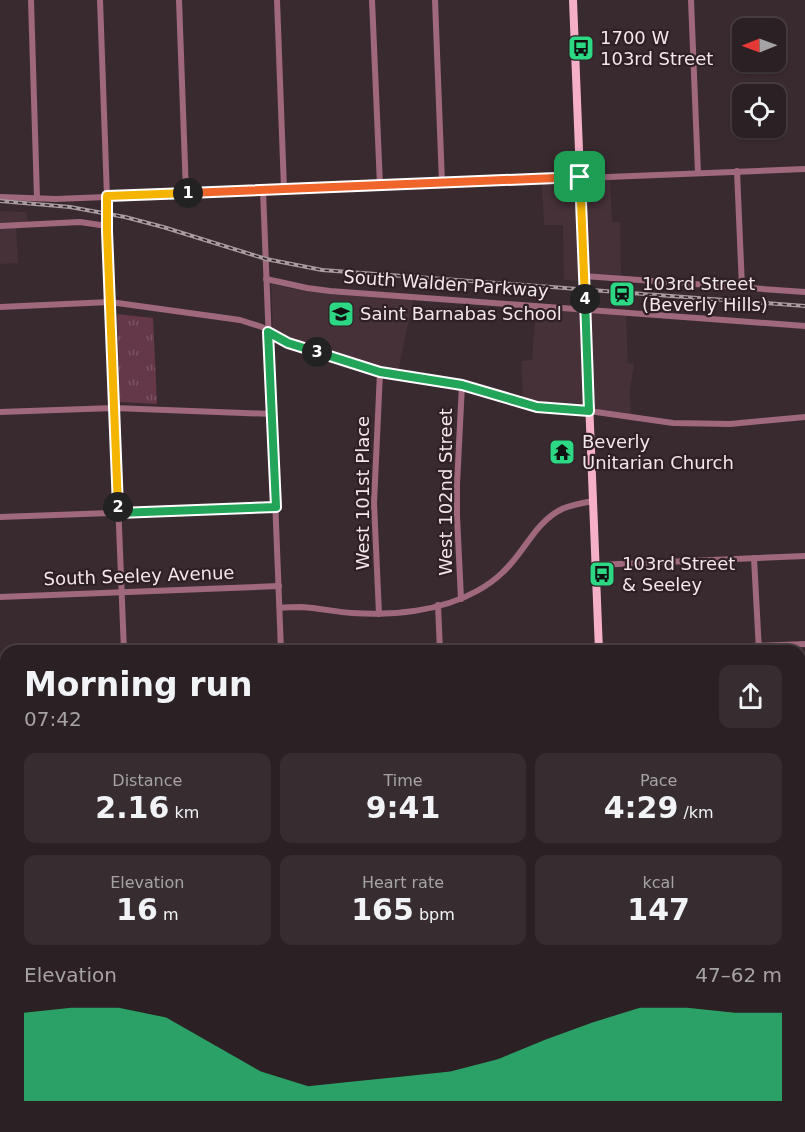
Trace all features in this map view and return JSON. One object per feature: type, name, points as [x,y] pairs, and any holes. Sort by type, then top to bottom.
[{"type":"main road","points":[[573,0],[599,645]]},
{"type":"street","points":[[31,0],[38,198]]},
{"type":"street","points":[[100,0],[124,645]]},
{"type":"street","points":[[179,0],[186,193]]},
{"type":"street","points":[[277,0],[284,189]]},
{"type":"street","points":[[372,0],[380,185]]},
{"type":"street","points":[[435,0],[442,183]]},
{"type":"street","points":[[691,0],[698,173]]},
{"type":"street","points":[[0,197],[107,196],[805,169]]},
{"type":"street","points":[[737,171],[742,288]]},
{"type":"street","points":[[263,190],[281,645]]},
{"type":"street","points":[[0,226],[80,222],[107,226]]},
{"type":"street","points":[[584,276],[805,292]]},
{"type":"street","name":"South Walden Parkway","points":[[266,279],[330,291],[805,326]]},
{"type":"street","points":[[0,307],[110,302],[240,320],[262,327],[288,343],[380,372],[462,385],[537,407],[693,424],[746,423],[805,417]]},
{"type":"street","name":"West 101st Place","points":[[379,614],[374,503],[380,372]]},
{"type":"street","name":"West 102nd Street","points":[[461,598],[457,495],[462,385]]},
{"type":"street","points":[[0,412],[114,408],[272,414]]},
{"type":"street","points":[[280,608],[299,607],[379,614],[438,605],[461,598],[490,583],[504,572],[548,518],[575,504],[593,501]]},
{"type":"street","points":[[0,517],[276,507]]},
{"type":"street","points":[[595,565],[805,556]]},
{"type":"street","points":[[754,558],[758,645]]},
{"type":"street","name":"South Seeley Avenue","points":[[0,597],[279,586]]},
{"type":"street","points":[[438,605],[440,645]]},
{"type":"shaded area","points":[[610,178],[612,222],[620,222],[621,275],[589,273],[585,180]]},
{"type":"shaded area","points":[[575,182],[579,281],[564,280],[563,225],[544,225],[542,183]]},
{"type":"shaded area","points":[[0,211],[26,212],[28,222],[0,223]]},
{"type":"shaded area","points":[[16,228],[18,263],[0,264],[0,229]]},
{"type":"shaded area","name":"Saint Barnabas School","points":[[271,284],[298,290],[413,300],[398,372],[368,365],[291,340],[273,331]]},
{"type":"shaded area","points":[[536,308],[580,312],[584,408],[538,404],[523,399],[521,361],[532,360]]},
{"type":"shaded area","points":[[590,312],[626,316],[628,363],[634,364],[630,390],[631,417],[593,411]]},
{"type":"green space","points":[[117,314],[153,318],[157,404],[120,402]]},
{"type":"railway","points":[[0,201],[70,207],[125,217],[266,259],[322,270],[805,306]]},
{"type":"place","name":"1700 W 103rd Street","points":[[581,48]]},
{"type":"place","name":"103rd Street (Beverly Hills)","points":[[622,294]]},
{"type":"place","name":"Saint Barnabas School","points":[[341,314]]},
{"type":"place","name":"Beverly Unitarian Church","points":[[562,452]]},
{"type":"place","name":"103rd Street & Seeley","points":[[602,574]]},
{"type":"route","points":[[580,177],[589,411],[546,409],[462,385],[380,372],[288,343],[268,332],[276,507],[118,513],[107,196],[580,177]]}]
